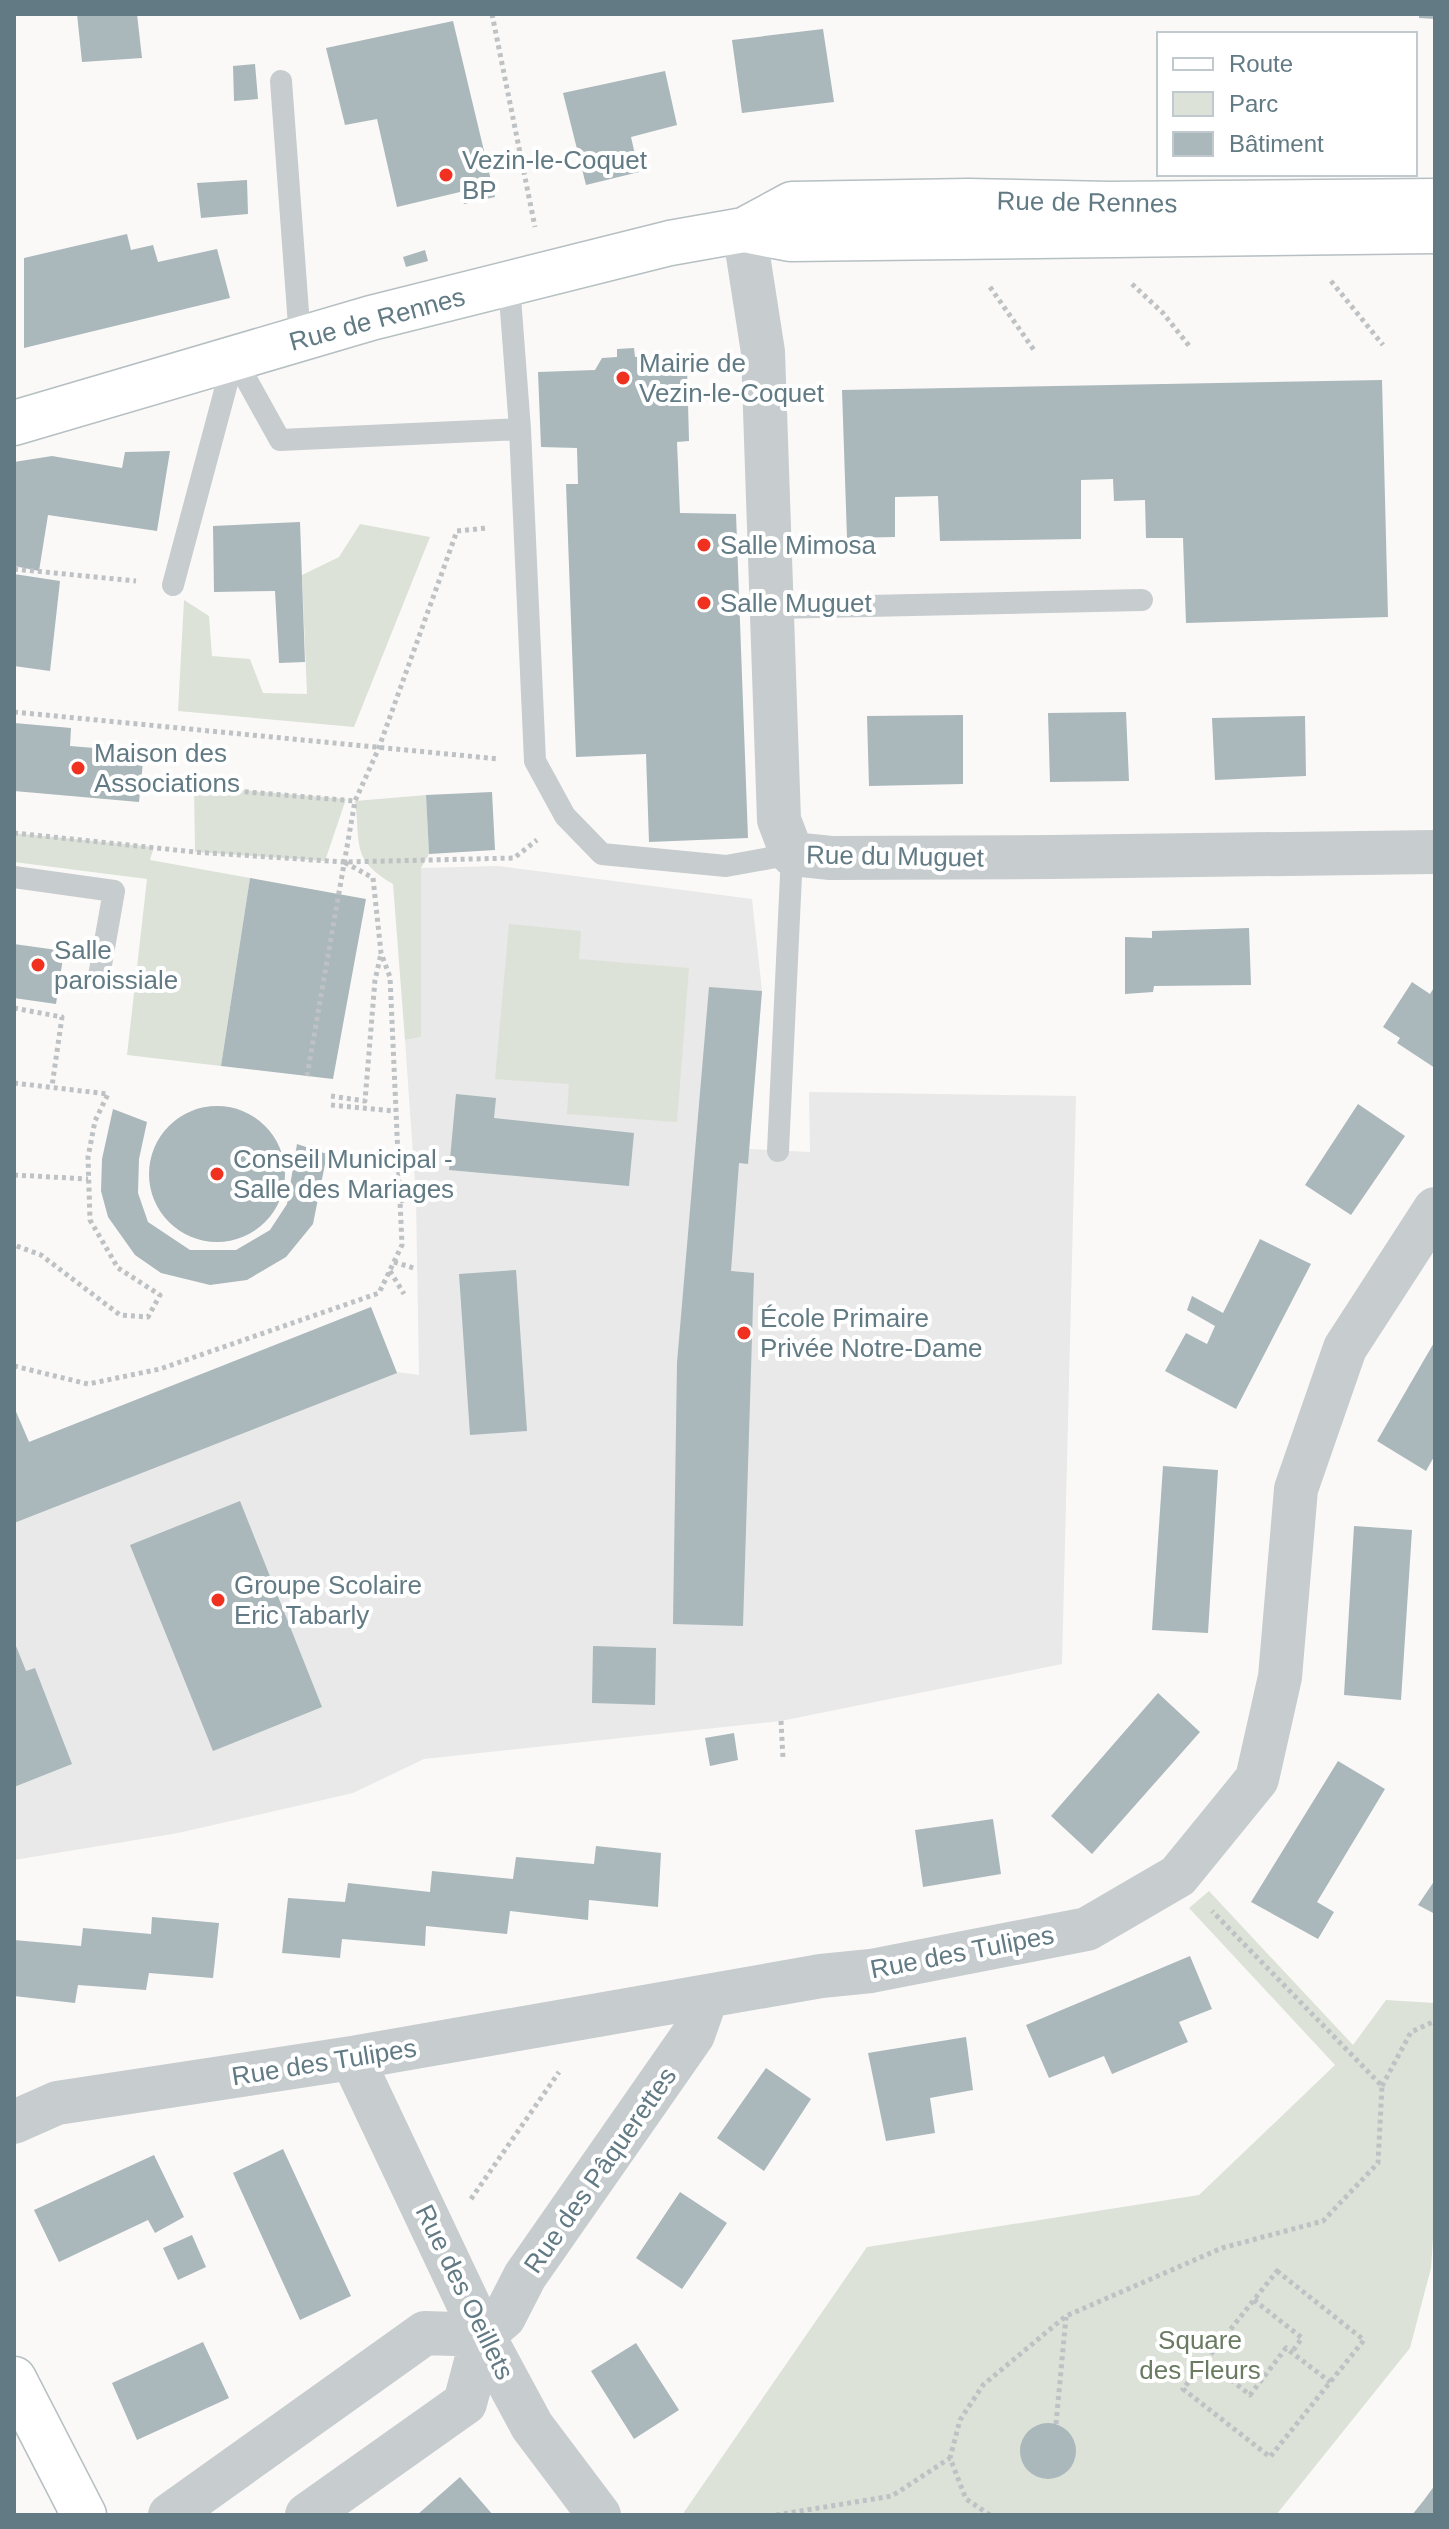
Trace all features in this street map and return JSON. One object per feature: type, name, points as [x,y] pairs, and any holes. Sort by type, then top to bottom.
[{"type":"main road","name":"Rue de Rennes","points":[[14,423],[300,339],[670,243],[744,230],[792,204],[1435,201]]},
{"type":"main road","name":"Rue de Rennes","points":[[744,230],[790,239],[1435,231]]},
{"type":"main road","points":[[14,2379],[84,2515]]},
{"type":"street","name":"Rue du Muguet","points":[[744,230],[763,352],[779,820],[792,854],[831,858],[1435,852]]},
{"type":"street","name":"Rue des Tulipes","points":[[14,2122],[57,2103],[352,2058],[1087,1929],[1178,1876],[1257,1779],[1280,1677],[1296,1489],[1345,1348],[1435,1209]]},
{"type":"street","name":"Rue des Pâquerettes","points":[[307,2515],[465,2403],[483,2335],[504,2317],[525,2276],[693,2035],[706,1998]]},
{"type":"street","name":"Rue des Oeillets","points":[[352,2058],[483,2335],[532,2426],[599,2515]]},
{"type":"street","points":[[170,2515],[425,2333],[483,2335]]},
{"type":"lane","points":[[281,81],[300,339]]},
{"type":"lane","points":[[509,284],[520,429],[535,761],[565,816],[602,854],[726,866],[792,854],[778,1151]]},
{"type":"lane","points":[[234,357],[280,440],[520,429]]},
{"type":"lane","points":[[173,585],[234,357]]},
{"type":"lane","points":[[774,608],[1142,600]]},
{"type":"lane","points":[[14,877],[114,891],[99,976]]},
{"type":"path","points":[[492,14],[537,237]]},
{"type":"path","points":[[1328,277],[1383,345]]},
{"type":"path","points":[[307,1076],[336,925],[337,894],[355,801],[378,750],[457,531],[524,523]]},
{"type":"path","points":[[14,569],[173,585]]},
{"type":"path","points":[[14,712],[378,750],[535,761]]},
{"type":"path","points":[[141,783],[355,801]]},
{"type":"path","points":[[14,833],[195,852],[344,862],[514,858],[565,816]]},
{"type":"path","points":[[14,1366],[88,1384],[160,1369],[379,1293],[402,1245],[390,977],[381,953],[373,878],[344,862]]},
{"type":"path","points":[[331,1096],[365,1101],[374,995],[381,953]]},
{"type":"path","points":[[14,1008],[62,1017],[52,1086]]},
{"type":"path","points":[[14,1083],[108,1094],[95,1121],[88,1157],[90,1220],[118,1268],[160,1295],[148,1317],[120,1315],[41,1255],[14,1245]]},
{"type":"path","points":[[331,1105],[394,1111]]},
{"type":"path","points":[[14,1175],[88,1179]]},
{"type":"path","points":[[400,1201],[416,1197]]},
{"type":"path","points":[[394,1262],[417,1269]]},
{"type":"path","points":[[390,1271],[404,1294]]},
{"type":"path","points":[[781,1721],[783,1759]]},
{"type":"path","points":[[1178,1876],[1382,2086]]},
{"type":"path","points":[[436,2232],[458,2219],[583,2038],[581,2019]]},
{"type":"path","points":[[990,2515],[966,2499],[950,2458],[960,2420],[983,2385],[1066,2316],[1222,2248],[1323,2221],[1378,2163],[1382,2086],[1411,2032],[1435,2021]]},
{"type":"path","points":[[1277,2271],[1364,2340],[1270,2457],[1183,2389],[1254,2300],[1277,2271]]},
{"type":"path","points":[[1254,2300],[1302,2338],[1292,2352]]},
{"type":"path","points":[[1056,2424],[1066,2316]]},
{"type":"path","points":[[1206,2360],[1250,2395],[1286,2348],[1330,2382]]},
{"type":"path","points":[[776,2515],[892,2496],[950,2458]]},
{"type":"shaded area","name":"École Primaire Privée Notre-Dame","points":[[499,866],[752,899],[762,991],[749,1149],[810,1152],[809,1092],[1076,1096],[1062,1664],[781,1721],[424,1759],[353,1793],[178,1833],[14,1860],[14,1407],[29,1442],[371,1307],[397,1372],[419,1375],[416,1197],[405,1040],[421,1037],[421,868]]},
{"type":"green space","points":[[360,524],[430,537],[354,727],[178,711],[184,600],[209,616],[212,656],[250,659],[263,693],[307,694],[302,575],[339,557]]},
{"type":"green space","points":[[194,786],[346,799],[325,861],[195,852]]},
{"type":"green space","points":[[426,795],[429,854],[421,868],[421,1037],[405,1040],[393,884],[364,859],[360,850],[355,801]]},
{"type":"green space","points":[[14,833],[154,847],[150,860],[250,878],[221,1066],[127,1055],[147,879],[14,862]]},
{"type":"green space","points":[[509,924],[581,931],[579,959],[689,968],[677,1122],[567,1114],[569,1084],[495,1079]]},
{"type":"green space","name":"Square des Fleurs","points":[[1209,1891],[1353,2045],[1386,2000],[1435,2003],[1435,2208],[1431,2268],[1410,2348],[1276,2515],[682,2515],[867,2247],[1199,2195],[1335,2065],[1189,1908]]},
{"type":"building","points":[[77,14],[137,14],[142,58],[82,62]]},
{"type":"building","points":[[1419,14],[1435,14],[1435,19],[1419,18]]},
{"type":"building","points":[[453,21],[495,197],[464,204],[460,192],[397,207],[377,119],[345,125],[326,48]]},
{"type":"building","points":[[823,29],[834,102],[742,113],[732,40]]},
{"type":"building","points":[[255,64],[258,99],[234,101],[233,66]]},
{"type":"building","points":[[665,71],[677,125],[631,137],[639,172],[586,185],[563,93]]},
{"type":"building","points":[[247,180],[248,214],[201,218],[197,183]]},
{"type":"building","points":[[127,234],[131,250],[153,245],[158,262],[217,249],[230,298],[24,348],[24,258]]},
{"type":"building","points":[[425,250],[428,261],[406,267],[403,257]]},
{"type":"building","points":[[634,348],[635,357],[650,356],[656,367],[687,366],[689,441],[677,442],[680,513],[736,514],[748,838],[649,842],[646,754],[576,757],[566,484],[578,484],[577,448],[541,447],[538,372],[595,370],[602,358],[617,357],[617,349]]},
{"type":"building","points":[[1382,380],[1388,617],[1186,623],[1183,538],[1146,538],[1145,500],[1114,501],[1113,479],[1081,480],[1081,539],[940,541],[938,496],[895,497],[895,537],[847,538],[842,390]]},
{"type":"building","points":[[170,451],[157,531],[48,515],[39,571],[14,566],[14,462],[52,456],[122,468],[125,452]]},
{"type":"building","points":[[300,522],[305,662],[279,663],[275,591],[214,592],[213,526]]},
{"type":"building","points":[[14,574],[60,581],[50,671],[14,666]]},
{"type":"building","points":[[1126,712],[1129,781],[1050,782],[1048,713]]},
{"type":"building","points":[[963,715],[963,784],[869,786],[867,716]]},
{"type":"building","points":[[1305,716],[1306,776],[1215,780],[1212,718]]},
{"type":"building","name":"Maison des Associations","points":[[14,723],[71,728],[70,746],[144,752],[139,802],[14,791]]},
{"type":"building","points":[[492,792],[495,850],[429,854],[426,795]]},
{"type":"building","points":[[250,878],[366,899],[333,1079],[221,1066]]},
{"type":"building","points":[[1249,928],[1251,985],[1154,986],[1153,992],[1125,994],[1125,937],[1152,938],[1152,931]]},
{"type":"building","name":"Salle paroissiale","points":[[14,944],[64,951],[56,1004],[14,998]]},
{"type":"building","points":[[1412,982],[1430,994],[1435,986],[1435,1068],[1397,1043],[1400,1038],[1383,1027]]},
{"type":"building","points":[[709,987],[762,991],[748,1164],[739,1163],[731,1271],[754,1273],[743,1626],[673,1624],[677,1363]]},
{"type":"building","points":[[456,1094],[496,1098],[494,1118],[634,1133],[629,1186],[449,1170]]},
{"type":"building","points":[[1358,1104],[1405,1136],[1351,1215],[1305,1185]]},
{"type":"building","points":[[217,1106],[243,1111],[265,1126],[280,1148],[285,1174],[280,1200],[265,1222],[243,1237],[217,1242],[191,1237],[169,1222],[154,1200],[149,1174],[154,1148],[169,1126],[191,1111]]},
{"type":"building","points":[[113,1109],[147,1122],[139,1159],[138,1193],[148,1222],[190,1250],[236,1250],[270,1230],[287,1204],[297,1144],[327,1154],[313,1224],[286,1257],[247,1280],[210,1285],[161,1273],[135,1255],[108,1217],[101,1191],[102,1159]]},
{"type":"building","points":[[1260,1239],[1311,1264],[1236,1409],[1165,1371],[1186,1333],[1207,1344],[1215,1326],[1187,1310],[1192,1296],[1223,1313]]},
{"type":"building","points":[[516,1270],[527,1431],[470,1435],[459,1274]]},
{"type":"building","points":[[371,1307],[397,1373],[14,1523],[14,1407],[29,1442]]},
{"type":"building","points":[[1435,1341],[1435,1455],[1426,1471],[1377,1441]]},
{"type":"building","points":[[1163,1466],[1218,1470],[1208,1633],[1152,1630]]},
{"type":"building","points":[[240,1501],[322,1707],[213,1751],[130,1545]]},
{"type":"building","points":[[1354,1526],[1412,1530],[1401,1700],[1344,1695]]},
{"type":"building","points":[[14,1641],[26,1671],[35,1668],[72,1764],[14,1787]]},
{"type":"building","points":[[593,1646],[656,1648],[655,1705],[592,1703]]},
{"type":"building","points":[[1158,1693],[1200,1732],[1092,1854],[1051,1816]]},
{"type":"building","points":[[734,1733],[738,1760],[710,1766],[705,1738]]},
{"type":"building","points":[[1338,1761],[1385,1789],[1317,1902],[1334,1912],[1318,1939],[1251,1902]]},
{"type":"building","points":[[993,1819],[1001,1874],[923,1887],[915,1830]]},
{"type":"building","points":[[596,1846],[661,1853],[658,1907],[589,1900],[588,1920],[510,1911],[507,1934],[426,1926],[425,1946],[342,1939],[340,1958],[282,1953],[288,1898],[345,1902],[348,1883],[430,1892],[432,1871],[513,1879],[516,1857],[594,1864]]},
{"type":"building","points":[[1435,1880],[1435,1914],[1418,1905]]},
{"type":"building","points":[[152,1917],[219,1923],[213,1978],[149,1973],[146,1990],[78,1985],[75,2003],[14,1996],[14,1940],[81,1946],[83,1928],[151,1934]]},
{"type":"building","points":[[1190,1956],[1212,2009],[1179,2022],[1188,2042],[1112,2074],[1104,2056],[1049,2078],[1026,2025]]},
{"type":"building","points":[[966,2037],[973,2090],[930,2098],[935,2133],[886,2141],[868,2053]]},
{"type":"building","points":[[766,2068],[811,2099],[764,2171],[717,2138]]},
{"type":"building","points":[[283,2149],[351,2296],[300,2320],[233,2173]]},
{"type":"building","points":[[154,2155],[184,2217],[155,2233],[148,2220],[59,2262],[34,2210]]},
{"type":"building","points":[[680,2192],[727,2223],[682,2289],[636,2258]]},
{"type":"building","points":[[192,2235],[206,2267],[178,2280],[163,2248]]},
{"type":"building","points":[[203,2342],[229,2398],[137,2440],[112,2383]]},
{"type":"building","points":[[636,2343],[679,2410],[634,2439],[591,2371]]},
{"type":"building","points":[[1048,2423],[1068,2431],[1076,2451],[1068,2471],[1048,2479],[1028,2471],[1020,2451],[1028,2431]]},
{"type":"building","points":[[460,2477],[493,2515],[417,2515]]},
{"type":"building","points":[[1435,2485],[1435,2515],[1412,2515],[1424,2500]]},
{"type":"place","name":"Vezin-le-Coquet BP","points":[[446,175]]},
{"type":"place","name":"Mairie de Vezin-le-Coquet","points":[[623,378]]},
{"type":"place","name":"Salle Mimosa","points":[[704,545]]},
{"type":"place","name":"Salle Muguet","points":[[704,603]]},
{"type":"place","name":"Maison des Associations","points":[[78,768]]},
{"type":"place","name":"Salle paroissiale","points":[[38,965]]},
{"type":"place","name":"Conseil Municipal - Salle des Mariages","points":[[217,1174]]},
{"type":"place","name":"École Primaire Privée Notre-Dame","points":[[744,1333]]},
{"type":"place","name":"Groupe Scolaire Eric Tabarly","points":[[218,1600]]}]
